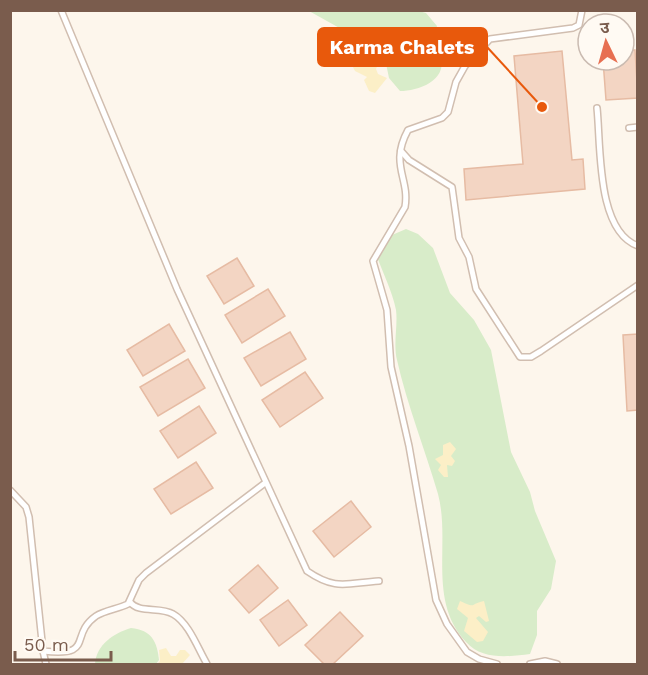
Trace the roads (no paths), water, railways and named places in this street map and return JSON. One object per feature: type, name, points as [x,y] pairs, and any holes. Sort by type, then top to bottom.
[{"type":"lane","points":[[61,10],[148,225],[307,571],[322,581],[334,585],[379,580]]},
{"type":"lane","points":[[497,664],[467,652],[440,611],[394,382],[387,310],[372,261],[405,207],[406,199],[399,167],[406,133],[411,127],[442,118],[448,112],[456,82],[465,66],[490,39],[573,28],[579,25],[582,10]]},
{"type":"lane","points":[[597,108],[607,211],[617,231],[629,243],[638,246]]},
{"type":"lane","points":[[629,128],[638,127]]},
{"type":"lane","points":[[401,150],[409,160],[452,187],[459,238],[467,250],[482,302],[520,357],[531,357],[541,351],[638,285]]},
{"type":"lane","points":[[43,651],[61,653],[74,650],[95,617],[130,602],[139,580],[146,573],[266,483]]},
{"type":"lane","points":[[10,490],[26,507],[29,518],[46,664]]},
{"type":"lane","points":[[130,602],[137,608],[162,610],[179,618],[207,664]]},
{"type":"lane","points":[[530,664],[545,661],[557,664]]},
{"type":"place","name":"Karma Chalets","points":[[542,107]]}]
